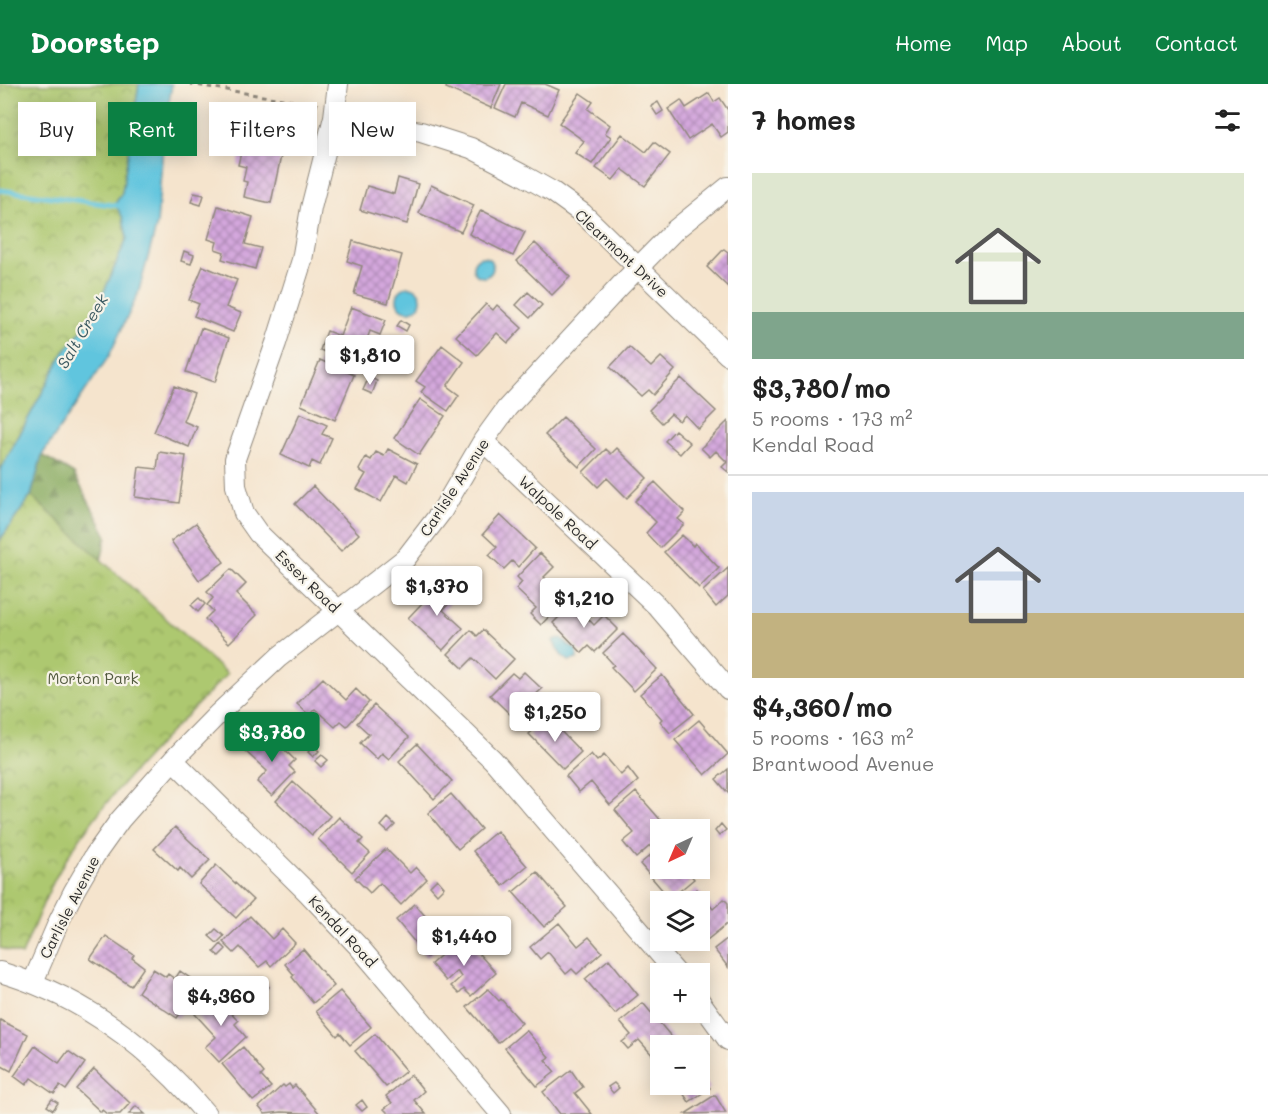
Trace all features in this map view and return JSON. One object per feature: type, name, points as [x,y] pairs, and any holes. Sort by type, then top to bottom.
[{"type":"street","name":"Essex Road","points":[[336,102],[338,84]]},
{"type":"street","name":"Clearmont Drive","points":[[416,131],[471,148],[521,174],[582,213],[728,354]]},
{"type":"street","name":"Essex Road","points":[[329,134],[311,208],[302,260],[276,343],[235,459],[236,486],[244,513],[258,533],[493,760],[668,963]]},
{"type":"street","name":"Carlisle Avenue","points":[[33,982],[59,921],[95,855],[120,820],[219,712],[270,665],[338,609],[406,558],[442,511],[483,441],[507,408],[675,230],[728,187]]},
{"type":"street","name":"Walpole Road","points":[[483,441],[657,606],[728,689]]},
{"type":"street","name":"Kendal Road","points":[[173,760],[359,947],[501,1114]]},
{"type":"street","points":[[0,972],[33,982],[105,1021],[158,1063],[206,1114]]},
{"type":"street","points":[[710,1015],[728,1040]]},
{"type":"path","points":[[190,84],[329,112]]},
{"type":"green space","points":[[0,84],[139,84],[136,102],[108,102],[108,156],[128,156],[122,193],[115,204],[123,218],[127,238],[94,315],[64,352],[0,471]]},
{"type":"green space","points":[[42,455],[74,474],[107,536],[101,560],[31,496]]},
{"type":"green space","name":"Morton Park","points":[[31,496],[227,674],[138,766],[78,841],[55,878],[22,955],[0,948],[0,540]]},
{"type":"water","points":[[139,84],[172,84],[169,102],[136,102]]},
{"type":"water","name":"Salt Creek","points":[[128,156],[162,156],[157,224],[138,294],[109,356],[42,455],[31,496],[0,540],[0,471],[64,352],[94,315],[127,238],[123,218],[115,204],[122,193]]},
{"type":"water","points":[[483,257],[490,260],[493,267],[490,274],[483,277],[476,274],[473,267],[476,260]]},
{"type":"water","points":[[409,287],[418,290],[421,299],[418,308],[409,311],[400,308],[397,299],[400,290]]},
{"type":"water","points":[[562,638],[569,646],[577,650],[577,659],[569,661],[561,655],[553,641]]},
{"type":"building","points":[[448,84],[501,84],[491,108],[446,88]]},
{"type":"building","points":[[506,84],[545,84],[559,90],[548,115],[521,103],[515,117],[495,108]]},
{"type":"building","points":[[580,93],[593,102],[588,109],[610,125],[605,133],[611,137],[592,164],[575,153],[584,141],[559,123]]},
{"type":"building","points":[[709,93],[714,102],[720,98],[728,110],[728,132],[721,137],[712,124],[688,140],[668,109],[681,100],[686,108]]},
{"type":"building","points":[[658,102],[663,111],[657,115],[651,106]]},
{"type":"building","points":[[622,134],[646,152],[654,142],[670,154],[645,186],[622,169],[613,180],[596,168]]},
{"type":"building","points":[[240,156],[281,156],[271,203],[244,197],[247,182],[243,181],[246,167],[238,165]]},
{"type":"building","points":[[398,178],[418,184],[407,224],[360,210],[367,186],[394,194]]},
{"type":"building","points":[[431,185],[474,205],[461,232],[419,213]]},
{"type":"building","points":[[194,193],[204,195],[201,205],[191,202]]},
{"type":"building","points":[[218,206],[253,217],[245,244],[261,248],[255,269],[222,259],[224,252],[215,249],[217,242],[208,239]]},
{"type":"building","points":[[481,210],[525,232],[513,256],[469,234]]},
{"type":"building","points":[[353,241],[402,255],[388,303],[354,294],[362,266],[347,261]]},
{"type":"building","points":[[535,243],[570,277],[552,295],[517,261]]},
{"type":"building","points":[[724,249],[728,252],[728,287],[707,267]]},
{"type":"building","points":[[184,251],[194,255],[191,264],[181,261]]},
{"type":"building","points":[[203,266],[237,280],[226,307],[241,313],[233,332],[194,316],[199,304],[189,300]]},
{"type":"building","points":[[528,292],[542,305],[530,318],[516,305]]},
{"type":"building","points":[[486,304],[493,310],[497,305],[522,328],[508,343],[497,333],[477,355],[456,336]]},
{"type":"building","points":[[351,307],[386,320],[380,335],[370,331],[358,364],[320,350],[327,331],[340,336]]},
{"type":"building","points":[[401,320],[409,325],[406,331],[397,326]]},
{"type":"building","points":[[201,328],[229,338],[215,382],[186,372]]},
{"type":"building","points":[[442,345],[464,362],[447,386],[459,395],[448,411],[421,392],[425,387],[416,381]]},
{"type":"building","points":[[629,347],[651,367],[661,357],[675,370],[653,395],[648,390],[641,396],[610,367]]},
{"type":"building","points":[[320,360],[354,375],[335,420],[301,405]]},
{"type":"building","points":[[369,377],[377,381],[372,394],[363,390]]},
{"type":"building","points":[[681,378],[716,411],[698,429],[685,415],[679,421],[671,414],[662,423],[649,410]]},
{"type":"building","points":[[174,386],[194,394],[183,421],[197,427],[189,447],[154,432]]},
{"type":"building","points":[[420,399],[445,416],[419,455],[394,438]]},
{"type":"building","points":[[300,413],[327,425],[322,434],[332,438],[320,465],[312,461],[309,468],[281,455]]},
{"type":"building","points":[[563,417],[596,449],[579,467],[545,435]]},
{"type":"building","points":[[728,421],[728,472],[722,467],[727,462],[716,451],[710,457],[701,448]]},
{"type":"building","points":[[675,430],[690,443],[680,454],[665,441]]},
{"type":"building","points":[[617,448],[647,478],[627,498],[607,478],[598,487],[583,472],[606,449],[611,454]]},
{"type":"building","points":[[388,449],[417,464],[408,482],[396,475],[381,502],[357,489],[366,474],[359,470],[366,457],[371,460],[376,452],[384,456]]},
{"type":"building","points":[[159,452],[186,456],[179,503],[135,497],[139,467],[157,469]]},
{"type":"building","points":[[655,482],[685,512],[678,519],[684,524],[660,548],[646,533],[656,522],[635,501]]},
{"type":"building","points":[[313,486],[359,534],[341,551],[295,504]]},
{"type":"building","points":[[500,515],[535,548],[518,567],[512,561],[504,569],[489,555],[497,547],[483,534]]},
{"type":"building","points":[[196,523],[224,562],[199,580],[171,541]]},
{"type":"building","points":[[682,535],[693,546],[695,543],[719,568],[699,588],[664,552]]},
{"type":"building","points":[[540,553],[554,567],[544,577],[566,599],[541,625],[530,614],[536,608],[516,589],[522,582],[517,577]]},
{"type":"building","points":[[728,568],[728,596],[716,607],[703,591]]},
{"type":"building","points":[[231,569],[246,584],[236,594],[257,615],[229,643],[205,619],[213,611],[207,605],[213,598],[207,592]]},
{"type":"building","points":[[442,582],[456,596],[443,610],[463,628],[443,650],[408,618]]},
{"type":"building","points":[[199,598],[205,604],[198,612],[191,605]]},
{"type":"building","points":[[573,603],[594,625],[604,615],[618,629],[595,652],[589,646],[582,653],[553,623]]},
{"type":"building","points":[[471,630],[477,636],[483,630],[514,659],[495,679],[473,658],[463,668],[448,654]]},
{"type":"building","points":[[623,634],[657,669],[634,691],[611,667],[614,665],[603,653]]},
{"type":"building","points":[[524,672],[542,689],[534,696],[545,706],[526,725],[515,714],[513,717],[490,695],[512,673],[518,678]]},
{"type":"building","points":[[662,675],[694,714],[670,733],[660,721],[662,719],[640,694]]},
{"type":"building","points":[[323,678],[346,700],[356,689],[369,702],[347,726],[341,721],[335,727],[315,709],[309,715],[297,704]]},
{"type":"building","points":[[374,705],[409,737],[389,759],[382,753],[377,759],[360,743],[369,734],[357,723]]},
{"type":"building","points":[[547,717],[581,752],[563,769],[529,734]]},
{"type":"building","points":[[699,720],[728,754],[705,775],[675,740]]},
{"type":"building","points":[[265,731],[295,760],[289,766],[295,772],[272,796],[257,782],[267,771],[245,751]]},
{"type":"building","points":[[417,744],[452,781],[434,799],[399,761]]},
{"type":"building","points":[[314,746],[319,751],[313,757],[308,752]]},
{"type":"building","points":[[591,754],[597,761],[604,755],[621,775],[628,768],[638,781],[610,805],[591,782],[579,792],[566,776]]},
{"type":"building","points":[[322,755],[328,760],[321,767],[315,761]]},
{"type":"building","points":[[728,769],[728,793],[716,779]]},
{"type":"building","points":[[293,782],[330,816],[312,835],[276,801]]},
{"type":"building","points":[[636,792],[660,819],[650,819],[650,846],[636,858],[623,842],[634,833],[615,810]]},
{"type":"building","points":[[451,794],[481,829],[458,849],[428,813]]},
{"type":"building","points":[[339,817],[363,839],[359,843],[370,853],[352,872],[318,839]]},
{"type":"building","points":[[388,818],[395,825],[388,832],[381,826]]},
{"type":"building","points":[[721,824],[726,830],[719,836],[715,831]]},
{"type":"building","points":[[175,827],[210,860],[191,879],[180,868],[178,871],[154,849]]},
{"type":"building","points":[[497,831],[527,866],[503,886],[473,851]]},
{"type":"building","points":[[386,849],[410,873],[416,867],[427,879],[401,905],[380,883],[370,893],[355,878]]},
{"type":"building","points":[[650,856],[650,876],[640,864]]},
{"type":"building","points":[[216,865],[253,900],[236,918],[199,884]]},
{"type":"building","points":[[537,872],[567,907],[544,927],[513,892]]},
{"type":"building","points":[[437,879],[444,887],[437,894],[430,886]]},
{"type":"building","points":[[653,879],[694,879],[680,891],[663,891]]},
{"type":"building","points":[[724,899],[728,903],[728,923],[710,938],[710,905],[713,909]]},
{"type":"building","points":[[415,904],[446,941],[427,957],[396,920]]},
{"type":"building","points":[[250,916],[272,939],[282,929],[295,943],[271,966],[267,961],[259,967],[240,947],[234,953],[223,942]]},
{"type":"building","points":[[559,923],[578,946],[589,937],[602,952],[577,974],[572,969],[566,974],[548,952],[540,959],[530,947]]},
{"type":"building","points":[[216,929],[224,936],[217,943],[209,936]]},
{"type":"building","points":[[106,936],[134,955],[132,958],[144,967],[131,986],[90,959]]},
{"type":"building","points":[[463,936],[496,973],[471,996],[464,989],[459,994],[451,986],[461,977],[457,971],[446,981],[431,964]]},
{"type":"building","points":[[728,938],[728,967],[714,949]]},
{"type":"building","points":[[221,944],[226,949],[219,956],[214,952]]},
{"type":"building","points":[[303,949],[334,986],[313,1003],[292,977],[294,975],[285,964]]},
{"type":"building","points":[[609,959],[638,995],[615,1014],[585,979]]},
{"type":"building","points":[[153,969],[166,977],[168,974],[175,979],[180,971],[200,985],[177,1018],[138,992]]},
{"type":"building","points":[[262,980],[269,987],[262,993],[256,986]]},
{"type":"building","points":[[488,989],[499,1001],[501,999],[522,1023],[498,1043],[467,1007]]},
{"type":"building","points":[[222,990],[230,1000],[224,1006],[238,1021],[235,1024],[246,1037],[219,1062],[205,1047],[216,1037],[195,1014]]},
{"type":"building","points":[[340,991],[371,1027],[350,1045],[340,1033],[337,1036],[316,1011]]},
{"type":"building","points":[[643,1003],[650,1011],[650,1023],[660,1023],[670,1035],[650,1035],[650,1052],[639,1040],[628,1049],[622,1042],[631,1035],[620,1022]]},
{"type":"building","points":[[0,1020],[28,1034],[11,1071],[0,1065]]},
{"type":"building","points":[[526,1030],[549,1057],[545,1060],[555,1072],[537,1086],[505,1048]]},
{"type":"building","points":[[375,1034],[406,1071],[386,1087],[355,1051]]},
{"type":"building","points":[[35,1046],[59,1063],[68,1051],[85,1063],[66,1090],[60,1086],[54,1094],[31,1078],[26,1085],[14,1076]]},
{"type":"building","points":[[243,1047],[264,1073],[261,1076],[271,1087],[253,1101],[222,1064]]},
{"type":"building","points":[[94,1069],[130,1103],[120,1114],[107,1114],[102,1110],[101,1112],[76,1089]]},
{"type":"building","points":[[571,1070],[583,1087],[575,1093],[592,1114],[560,1114],[543,1092]]},
{"type":"building","points":[[411,1075],[424,1091],[414,1100],[426,1114],[389,1114],[384,1109],[392,1103],[386,1096]]},
{"type":"building","points":[[614,1083],[619,1088],[613,1093],[608,1087]]},
{"type":"building","points":[[289,1084],[292,1088],[295,1085],[320,1114],[282,1112],[265,1114],[259,1107],[283,1085],[285,1087]]},
{"type":"building","points":[[684,1095],[700,1095],[689,1102]]},
{"type":"building","points":[[715,1095],[726,1113],[685,1114]]},
{"type":"building","points":[[52,1099],[58,1103],[53,1110],[47,1106]]},
{"type":"building","points":[[362,1100],[367,1107],[362,1111],[356,1105]]},
{"type":"building","points":[[136,1106],[145,1114],[129,1114]]},
{"type":"waterway","points":[[0,190],[120,206]]}]
